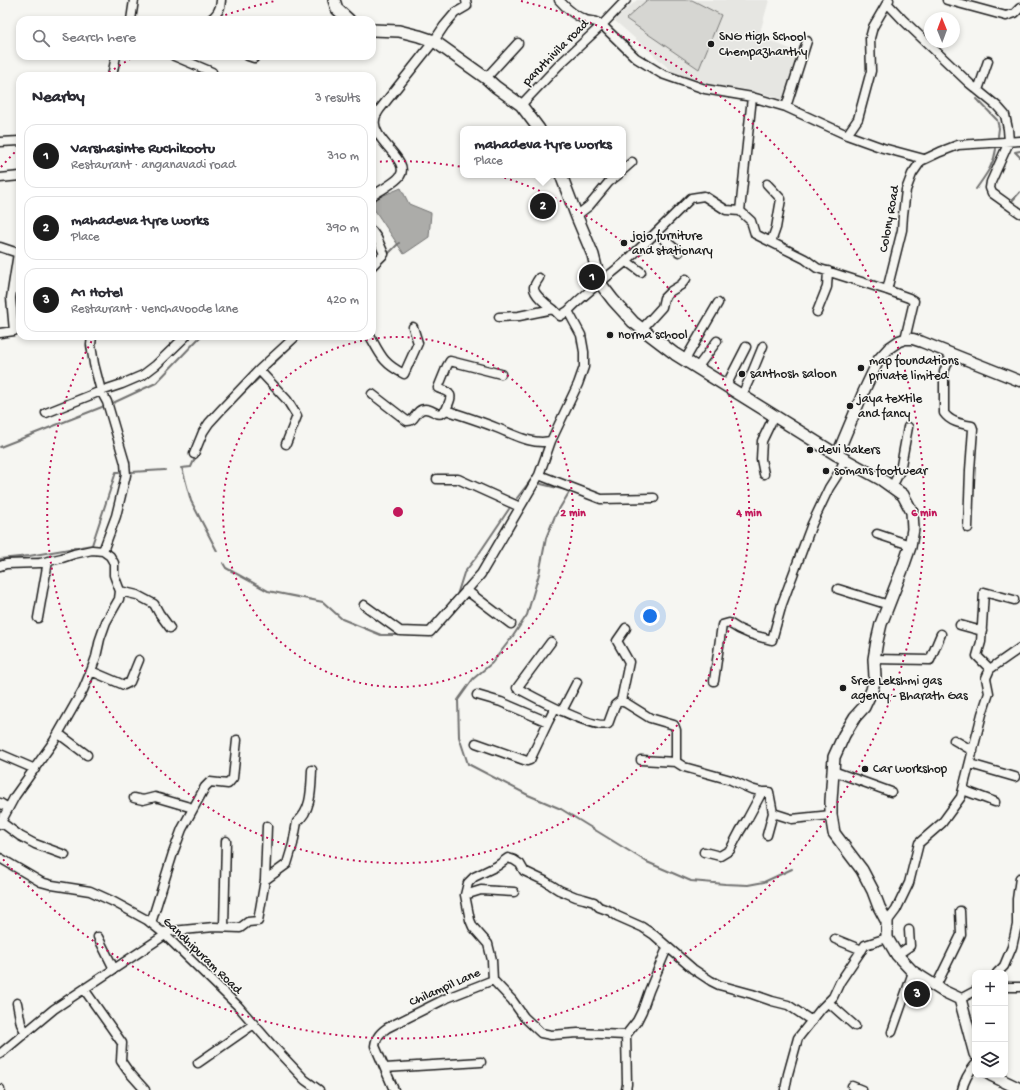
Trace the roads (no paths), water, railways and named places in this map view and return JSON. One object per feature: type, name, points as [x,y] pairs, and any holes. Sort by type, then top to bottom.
[{"type":"main road","points":[[334,0],[337,9],[345,16]]},
{"type":"main road","points":[[376,30],[399,31],[434,41],[521,105],[537,126]]},
{"type":"main road","points":[[563,178],[576,216],[593,255],[600,283],[633,322],[697,368],[841,457],[875,475],[903,495],[912,512],[913,529],[910,545],[881,624],[874,658],[875,677],[872,690],[864,707],[855,717],[844,736],[834,757],[831,815],[834,833],[862,870],[873,891],[887,922],[887,938],[897,956],[913,972],[960,999],[972,1043]]},
{"type":"main road","points":[[996,1078],[1016,1089]]},
{"type":"street","points":[[132,16],[134,0]]},
{"type":"street","points":[[215,16],[221,4],[221,0]]},
{"type":"street","points":[[376,111],[389,98],[455,13],[467,6],[466,0]]},
{"type":"street","points":[[559,0],[568,10],[585,19],[596,21],[602,25],[636,58],[662,74],[705,89],[752,97],[786,107],[847,135],[883,148],[924,159]]},
{"type":"street","name":"paruthivila road","points":[[521,105],[559,65],[602,25],[626,0]]},
{"type":"street","points":[[947,0],[1006,16],[1014,13],[1020,8]]},
{"type":"street","points":[[847,135],[858,119],[871,71],[870,38],[873,26],[888,1],[903,20],[1005,115],[1009,142],[991,182],[990,188],[992,192],[1020,213]]},
{"type":"street","points":[[786,107],[807,41]]},
{"type":"street","points":[[486,78],[518,43]]},
{"type":"street","points":[[113,72],[115,60]]},
{"type":"street","points":[[184,60],[212,72]]},
{"type":"street","points":[[978,90],[988,61]]},
{"type":"street","points":[[740,211],[752,97]]},
{"type":"street","points":[[376,130],[400,163],[402,170],[400,176],[395,181],[376,193]]},
{"type":"street","points":[[0,142],[16,141]]},
{"type":"street","name":"Colony Road","points":[[887,290],[902,230],[906,190],[912,174],[921,161],[958,145],[1020,141]]},
{"type":"street","points":[[626,167],[632,162]]},
{"type":"street","points":[[0,178],[16,176]]},
{"type":"street","points":[[576,216],[589,206],[615,178]]},
{"type":"street","points":[[767,184],[781,199],[776,228],[771,242]]},
{"type":"street","points":[[539,278],[534,286],[534,291],[560,316],[568,311],[580,299],[626,261],[692,198],[704,196],[726,210],[740,211],[751,221],[755,234],[811,262],[817,268],[887,290],[914,301],[905,339]]},
{"type":"street","points":[[656,233],[679,252]]},
{"type":"street","points":[[376,238],[384,254],[376,262]]},
{"type":"street","points":[[0,247],[16,253]]},
{"type":"street","points":[[626,261],[641,272]]},
{"type":"street","points":[[0,333],[14,331],[11,298],[16,270]]},
{"type":"street","points":[[817,312],[827,287],[828,271]]},
{"type":"street","points":[[642,329],[662,307],[664,298],[671,291],[681,285],[686,279]]},
{"type":"street","points":[[685,360],[718,303]]},
{"type":"street","points":[[499,317],[519,316],[553,309]]},
{"type":"street","points":[[364,604],[400,631],[430,632],[480,574],[539,475],[551,441],[578,384],[584,367],[582,335],[568,311]]},
{"type":"street","points":[[372,340],[386,362],[394,369],[404,374],[418,343],[413,327]]},
{"type":"street","points":[[714,681],[722,625],[729,623],[739,630],[772,640],[782,604],[812,524],[829,488],[838,474],[841,457],[866,387],[879,359],[889,348],[899,341],[912,339],[965,358],[1020,382]]},
{"type":"street","points":[[92,340],[94,364],[101,391],[107,402],[125,463],[126,475],[116,516],[103,551]]},
{"type":"street","points":[[46,413],[143,375],[156,365],[182,340]]},
{"type":"street","points":[[194,454],[209,422],[259,370],[292,340]]},
{"type":"street","points":[[697,368],[717,341]]},
{"type":"street","points":[[742,395],[763,346]]},
{"type":"street","points":[[726,386],[746,347]]},
{"type":"street","points":[[951,354],[944,372],[944,414],[954,422],[972,426],[973,429],[968,528]]},
{"type":"street","points":[[372,394],[409,421],[412,420],[422,409],[440,414],[446,410],[451,397],[450,394],[438,388],[450,361],[501,374]]},
{"type":"street","points":[[259,370],[287,400],[297,416],[286,444]]},
{"type":"street","points":[[446,410],[497,428],[522,439],[542,443],[551,441]]},
{"type":"street","points":[[764,474],[761,459],[762,442],[774,416]]},
{"type":"street","points":[[892,487],[900,471],[908,427]]},
{"type":"street","points":[[539,475],[601,499],[654,498]]},
{"type":"street","points":[[436,479],[458,479],[520,507]]},
{"type":"street","points":[[877,534],[910,545]]},
{"type":"street","points":[[0,566],[6,564],[40,563],[92,550],[103,551],[110,556],[114,563],[114,575],[120,591],[119,599],[106,622],[96,657],[83,690],[59,734],[35,769],[25,780],[0,823],[34,844],[65,855]]},
{"type":"street","points":[[38,618],[48,561]]},
{"type":"street","points":[[838,589],[889,605]]},
{"type":"street","points":[[466,590],[511,624]]},
{"type":"street","points":[[120,591],[138,595],[154,604],[170,628]]},
{"type":"street","points":[[990,669],[977,656],[981,642],[984,592],[1014,600]]},
{"type":"street","points":[[960,625],[982,631]]},
{"type":"street","points":[[551,642],[517,688],[559,710],[604,726],[608,724],[615,705],[621,701],[629,662],[617,641],[626,628]]},
{"type":"street","points":[[874,658],[930,660],[940,634]]},
{"type":"street","points":[[887,922],[896,910],[909,883],[919,843],[942,823],[961,797],[982,714],[989,693],[986,678],[990,669],[1020,648]]},
{"type":"street","points":[[91,671],[124,685],[130,682],[140,660]]},
{"type":"street","points":[[476,744],[527,761],[530,760],[548,722],[559,710],[577,682]]},
{"type":"street","points":[[477,695],[501,702],[548,722]]},
{"type":"street","points":[[621,701],[626,702],[650,718],[674,725],[676,730],[676,762]]},
{"type":"street","points":[[59,734],[87,756]]},
{"type":"street","points":[[151,923],[173,853],[182,830],[205,786],[210,782],[228,784],[233,778],[237,740]]},
{"type":"street","points":[[954,740],[973,751]]},
{"type":"street","points":[[0,754],[35,769]]},
{"type":"street","points":[[641,760],[676,762],[684,767],[731,780],[751,789],[769,792],[773,813],[767,835]]},
{"type":"street","points":[[970,764],[1015,777]]},
{"type":"street","points":[[265,880],[287,864],[293,844],[297,822],[304,817],[310,799],[312,770]]},
{"type":"street","points":[[833,771],[891,792]]},
{"type":"street","points":[[963,790],[995,802]]},
{"type":"street","points":[[704,852],[720,856],[730,850],[762,792]]},
{"type":"street","points":[[134,798],[143,800],[155,797],[193,808]]},
{"type":"street","points":[[0,803],[8,808]]},
{"type":"street","points":[[773,813],[792,819],[831,815]]},
{"type":"street","points":[[0,1054],[54,1009],[164,933],[201,928],[240,928],[248,922],[258,921],[265,880],[267,826]]},
{"type":"street","points":[[224,927],[226,841]]},
{"type":"street","name":"Gandhipuram Road","points":[[0,858],[41,882],[90,891],[112,901],[151,923],[164,933],[238,1006],[305,1080],[320,1090]]},
{"type":"street","points":[[493,980],[492,960],[488,944],[473,927],[465,896],[468,883],[474,877],[497,866],[508,858],[520,864],[524,871],[545,880],[559,890],[594,902],[599,907],[610,911],[616,916],[642,927],[654,935],[692,969],[711,981],[719,985],[788,1005],[812,1021]]},
{"type":"street","points":[[1000,970],[1004,966],[1012,947],[1018,925],[1017,899],[1020,878]]},
{"type":"street","points":[[465,896],[481,890],[514,892]]},
{"type":"street","points":[[936,986],[961,935],[960,911]]},
{"type":"street","points":[[897,956],[910,946],[909,930]]},
{"type":"street","points":[[98,937],[114,969]]},
{"type":"street","points":[[835,938],[862,950]]},
{"type":"street","points":[[785,1090],[798,1038],[833,997],[840,982],[865,945],[887,938]]},
{"type":"street","points":[[626,1090],[626,1035],[637,1021],[642,1011],[667,948]]},
{"type":"street","points":[[892,1032],[913,972]]},
{"type":"street","name":"Chilampil Lane","points":[[394,1090],[375,1046],[378,1036],[383,1031],[447,998],[493,980],[512,1000],[524,1017],[541,1033],[551,1035],[578,1033],[626,1035]]},
{"type":"street","points":[[1008,987],[1020,987]]},
{"type":"street","points":[[84,989],[122,1043],[122,1061],[128,1071],[144,1090]]},
{"type":"street","points":[[960,999],[972,993]]},
{"type":"street","points":[[17,1002],[21,1024],[26,1032]]},
{"type":"street","points":[[828,1002],[855,1026]]},
{"type":"street","points":[[198,1063],[254,1024]]},
{"type":"street","points":[[384,1068],[481,1062]]},
{"type":"street","points":[[962,1090],[962,1086],[972,1069]]},
{"type":"street","points":[[852,1086],[862,1090]]},
{"type":"waterway","points":[[977,99],[997,120],[999,128],[998,136]]},
{"type":"waterway","points":[[976,189],[986,175],[995,155],[996,149]]},
{"type":"waterway","points":[[1015,152],[1020,151]]},
{"type":"waterway","points":[[1015,152],[1020,157]]},
{"type":"waterway","points":[[1013,203],[1011,202],[1020,192]]},
{"type":"waterway","points":[[387,255],[399,243]]},
{"type":"waterway","points":[[113,403],[156,383],[197,340]]},
{"type":"waterway","points":[[267,370],[298,340]]},
{"type":"waterway","points":[[238,398],[259,378]]},
{"type":"waterway","points":[[0,447],[102,407]]},
{"type":"waterway","points":[[181,468],[191,467],[196,456]]},
{"type":"waterway","points":[[182,468],[191,501],[217,551]]},
{"type":"waterway","points":[[131,472],[165,470]]},
{"type":"waterway","points":[[0,559],[29,556],[92,545],[116,472],[119,472]]},
{"type":"waterway","points":[[517,498],[530,481]]},
{"type":"waterway","points":[[541,484],[570,491],[555,516],[546,538],[539,574],[527,615],[492,663],[473,679],[458,700],[459,737],[468,764],[528,795],[561,809],[647,862],[691,881],[748,885],[764,882],[792,869]]},
{"type":"waterway","points":[[436,619],[457,595],[464,573],[509,509]]},
{"type":"waterway","points":[[223,563],[226,568],[268,591],[323,602],[342,619],[381,635],[410,635]]},
{"type":"place","name":"SNG High School Chempazhanthy","points":[[711,44]]},
{"type":"place","name":"mahadeva tyre works","points":[[543,206]]},
{"type":"place","name":"jojo furniture and stationary","points":[[624,243]]},
{"type":"place","name":"Varshasinte Ruchikootu","points":[[592,277]]},
{"type":"place","name":"norma school","points":[[610,335]]},
{"type":"place","name":"map foundations private limited","points":[[861,368]]},
{"type":"place","name":"santhosh saloon","points":[[742,374]]},
{"type":"place","name":"jaya textile and fancy","points":[[850,406]]},
{"type":"place","name":"devi bakers","points":[[810,450]]},
{"type":"place","name":"somans footwear","points":[[826,471]]},
{"type":"place","name":"Sree Lekshmi gas agency - Bharath Gas","points":[[843,688]]},
{"type":"place","name":"Car workshop","points":[[865,769]]},
{"type":"place","name":"A1 Hotel","points":[[917,994]]}]
